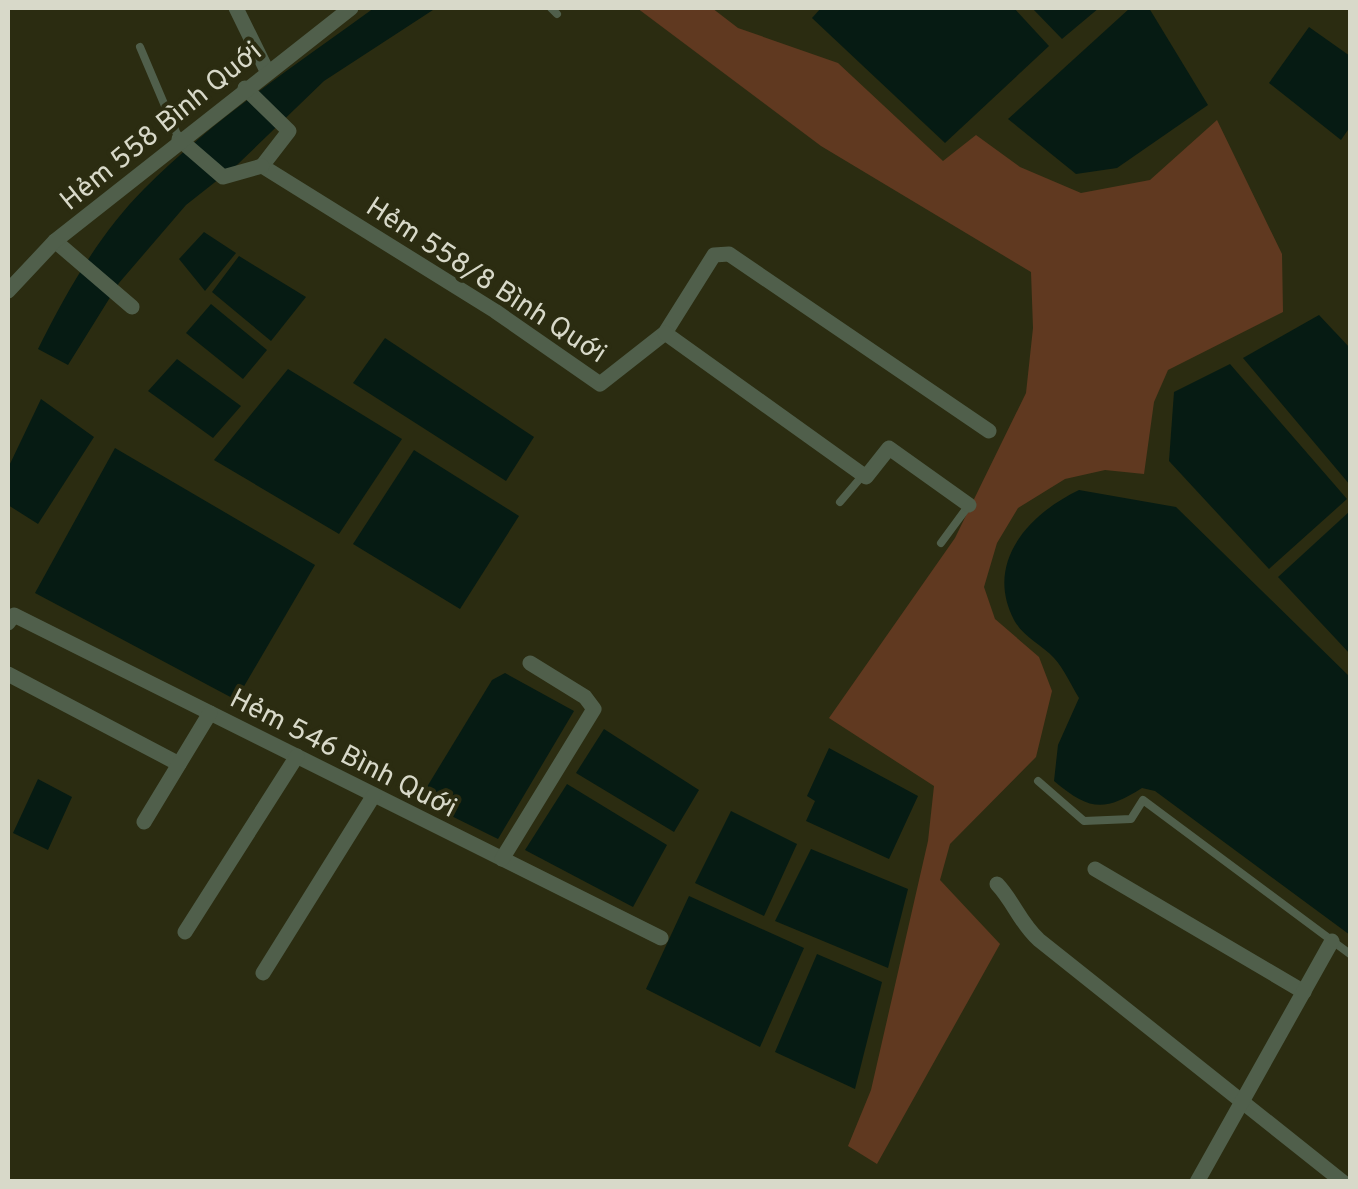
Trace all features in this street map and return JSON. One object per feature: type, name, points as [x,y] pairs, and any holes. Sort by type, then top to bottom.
[{"type":"street","points":[[236,8],[267,71]]},
{"type":"street","name":"Hẻm 558 Bình Quới","points":[[8,291],[55,240],[351,8]]},
{"type":"street","points":[[182,141],[229,178],[262,166],[289,131],[248,91]]},
{"type":"street","name":"Hẻm 558/8 Bình Quới","points":[[262,166],[495,310],[606,388],[665,333],[714,255],[729,254],[989,432]]},
{"type":"street","points":[[55,240],[132,307]]},
{"type":"street","points":[[665,333],[866,478],[889,448],[969,505]]},
{"type":"street","name":"Hẻm 546 Bình Quới","points":[[8,623],[14,615],[661,938]]},
{"type":"street","points":[[502,858],[594,709],[585,698],[530,663]]},
{"type":"street","points":[[8,674],[179,764]]},
{"type":"street","points":[[144,822],[210,713]]},
{"type":"street","points":[[185,932],[297,756]]},
{"type":"street","points":[[263,973],[374,794]]},
{"type":"street","points":[[1095,869],[1304,992]]},
{"type":"street","points":[[997,884],[1031,933],[1343,1182]]},
{"type":"street","points":[[1196,1182],[1332,941]]},
{"type":"lane","points":[[140,48],[182,141]]},
{"type":"lane","points":[[840,502],[863,475]]},
{"type":"lane","points":[[941,543],[969,505]]},
{"type":"lane","points":[[1038,781],[1084,822],[1131,819],[1143,800],[1350,954]]},
{"type":"shaded area","points":[[374,8],[436,8],[324,81],[238,164],[186,205],[119,283],[68,365],[38,349],[85,265],[112,225],[144,189],[226,116]]},
{"type":"shaded area","points":[[637,8],[712,8],[738,28],[838,63],[943,161],[976,135],[1020,167],[1081,193],[1150,180],[1217,120],[1282,254],[1283,312],[1168,370],[1154,402],[1144,474],[1105,470],[1065,479],[1018,508],[997,543],[984,587],[995,619],[1039,657],[1052,691],[1036,757],[950,844],[940,880],[1000,944],[877,1164],[848,1146],[871,1090],[928,841],[934,786],[829,718],[955,538],[1026,393],[1033,328],[1031,272],[821,146]]},
{"type":"shaded area","points":[[821,8],[1014,8],[1049,46],[945,143],[812,18]]},
{"type":"shaded area","points":[[1032,8],[1099,8],[1062,39]]},
{"type":"shaded area","points":[[1130,8],[1149,8],[1208,105],[1117,168],[1076,174],[1008,119]]},
{"type":"shaded area","points":[[1309,27],[1350,56],[1350,127],[1341,140],[1269,83]]},
{"type":"shaded area","points":[[204,232],[236,253],[205,291],[179,259]]},
{"type":"shaded area","points":[[239,256],[306,297],[271,341],[212,292]]},
{"type":"shaded area","points":[[211,304],[267,350],[243,379],[186,333]]},
{"type":"shaded area","points":[[1319,315],[1350,348],[1350,485],[1243,358]]},
{"type":"shaded area","points":[[385,338],[534,437],[506,481],[353,383]]},
{"type":"shaded area","points":[[177,359],[241,406],[213,438],[148,391]]},
{"type":"shaded area","points":[[1230,364],[1347,499],[1269,569],[1169,461],[1174,392]]},
{"type":"shaded area","points":[[288,369],[402,439],[339,534],[214,460]]},
{"type":"shaded area","points":[[41,399],[94,437],[38,524],[8,505],[8,468]]},
{"type":"shaded area","points":[[115,448],[315,565],[236,700],[35,593]]},
{"type":"shaded area","points":[[414,450],[519,516],[460,609],[353,544]]},
{"type":"shaded area","points":[[1079,490],[1176,507],[1350,677],[1350,935],[1155,791],[1142,788],[1117,801],[1097,805],[1078,798],[1054,781],[1058,745],[1079,698],[1054,658],[1014,620],[1004,579],[1016,542],[1029,526]]},
{"type":"shaded area","points":[[1350,511],[1350,654],[1278,577]]},
{"type":"shaded area","points":[[505,673],[574,711],[498,839],[419,800],[492,680]]},
{"type":"shaded area","points":[[604,729],[699,790],[674,832],[576,773]]},
{"type":"shaded area","points":[[829,748],[918,796],[889,859],[806,821],[815,801],[807,796]]},
{"type":"shaded area","points":[[38,779],[72,797],[48,850],[13,833]]},
{"type":"shaded area","points":[[567,784],[667,845],[633,907],[525,850]]},
{"type":"shaded area","points":[[731,811],[797,844],[764,916],[695,883]]},
{"type":"shaded area","points":[[811,849],[908,889],[888,968],[775,921]]},
{"type":"shaded area","points":[[689,896],[804,948],[760,1047],[646,989]]},
{"type":"shaded area","points":[[817,954],[882,982],[855,1089],[775,1052]]}]
